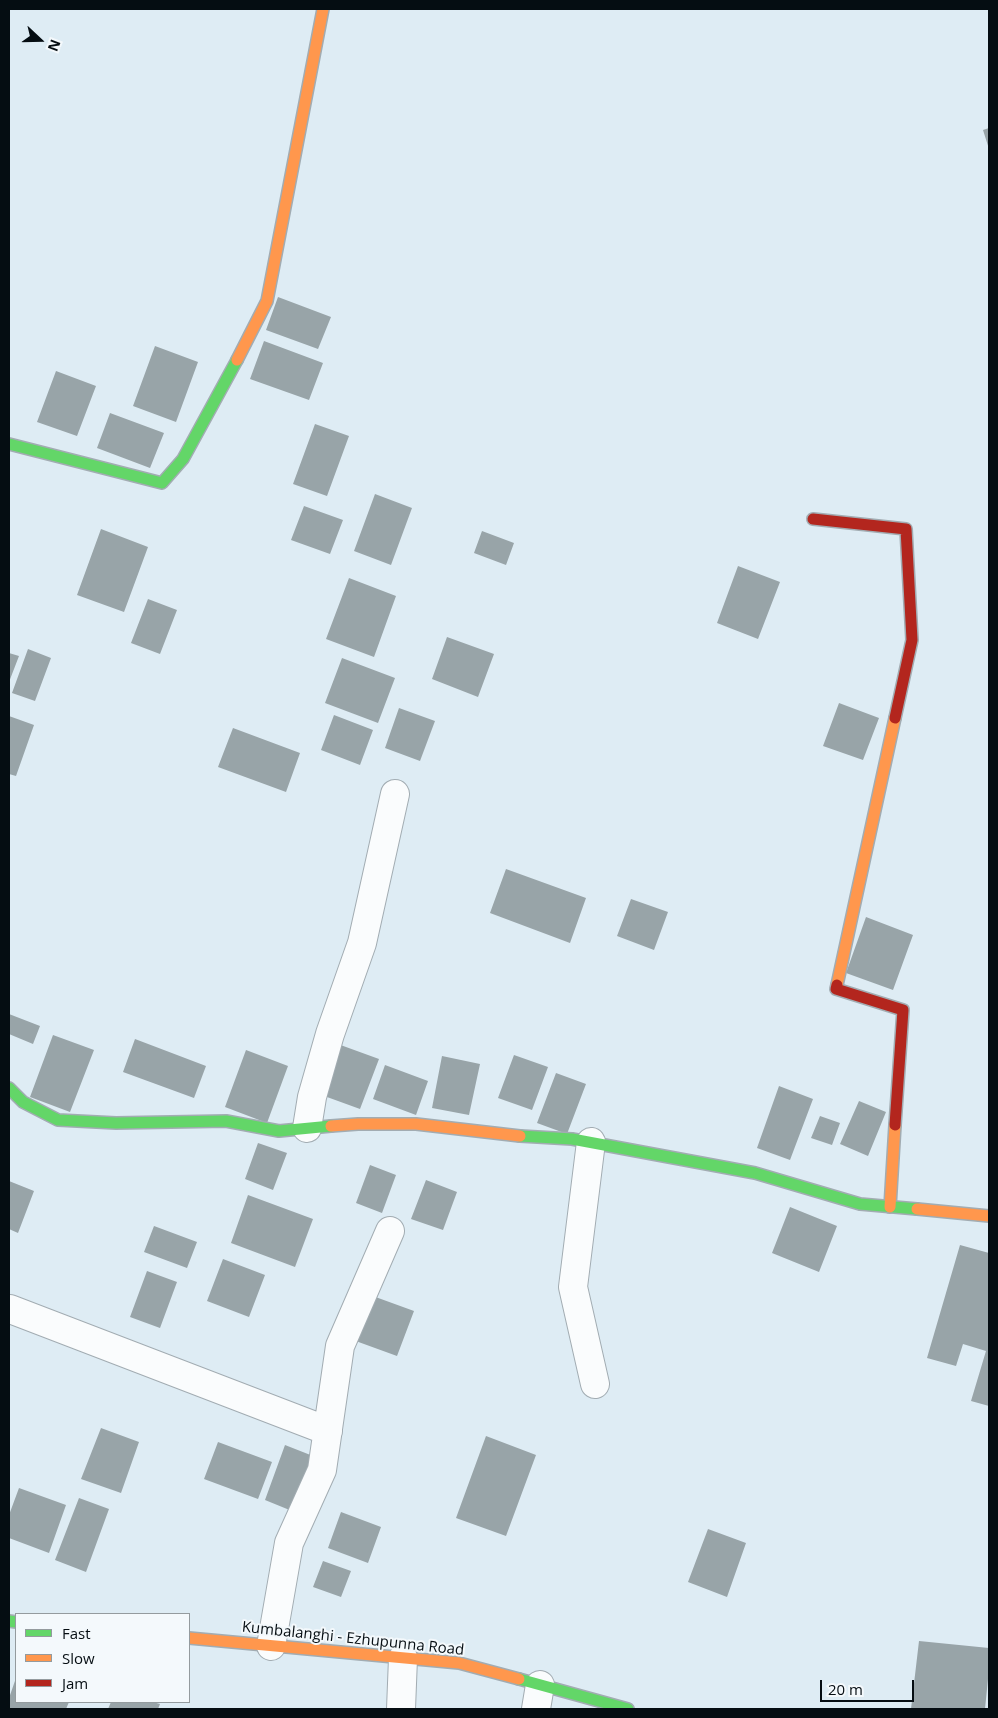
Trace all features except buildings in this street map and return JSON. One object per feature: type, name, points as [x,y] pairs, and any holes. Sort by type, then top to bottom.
[{"type":"street","points":[[9,444],[162,483],[183,460],[239,358],[267,301],[323,9]]},
{"type":"street","points":[[813,519],[906,529],[912,640],[836,989],[903,1010],[890,1207]]},
{"type":"street","points":[[307,1128],[312,1097],[330,1034],[362,943],[395,794]]},
{"type":"street","points":[[9,1088],[23,1102],[58,1120],[116,1123],[226,1121],[279,1131],[358,1124],[416,1124],[591,1142],[755,1173],[860,1204],[989,1216]]},
{"type":"street","points":[[591,1142],[573,1287],[595,1384]]},
{"type":"street","points":[[271,1646],[289,1543],[322,1470],[340,1346],[390,1231]]},
{"type":"street","points":[[10,1309],[328,1431]]},
{"type":"street","name":"Kumbalanghi - Ezhupunna Road","points":[[190,1638],[459,1663],[538,1697],[628,1709]]},
{"type":"street","points":[[401,1709],[403,1658]]},
{"type":"traffic: fast","points":[[9,444],[162,483],[183,459],[237,360]]},
{"type":"traffic: fast","points":[[9,1088],[23,1102],[58,1120],[116,1123],[226,1121],[279,1131],[331,1126]]},
{"type":"traffic: fast","points":[[520,1136],[572,1139],[755,1173],[860,1204],[917,1209]]},
{"type":"traffic: fast","points":[[9,1621],[15,1622]]},
{"type":"traffic: fast","points":[[519,1679],[628,1709]]},
{"type":"traffic: slow","points":[[237,360],[267,301],[323,9]]},
{"type":"traffic: slow","points":[[837,985],[895,718]]},
{"type":"traffic: slow","points":[[331,1126],[416,1124],[520,1136]]},
{"type":"traffic: slow","points":[[890,1207],[895,1125]]},
{"type":"traffic: slow","points":[[917,1209],[989,1216]]},
{"type":"traffic: slow","points":[[190,1638],[459,1663],[519,1679]]},
{"type":"traffic: jam","points":[[813,519],[906,529],[912,640],[895,718]]},
{"type":"traffic: jam","points":[[837,985],[836,989],[903,1010],[895,1125]]}]
